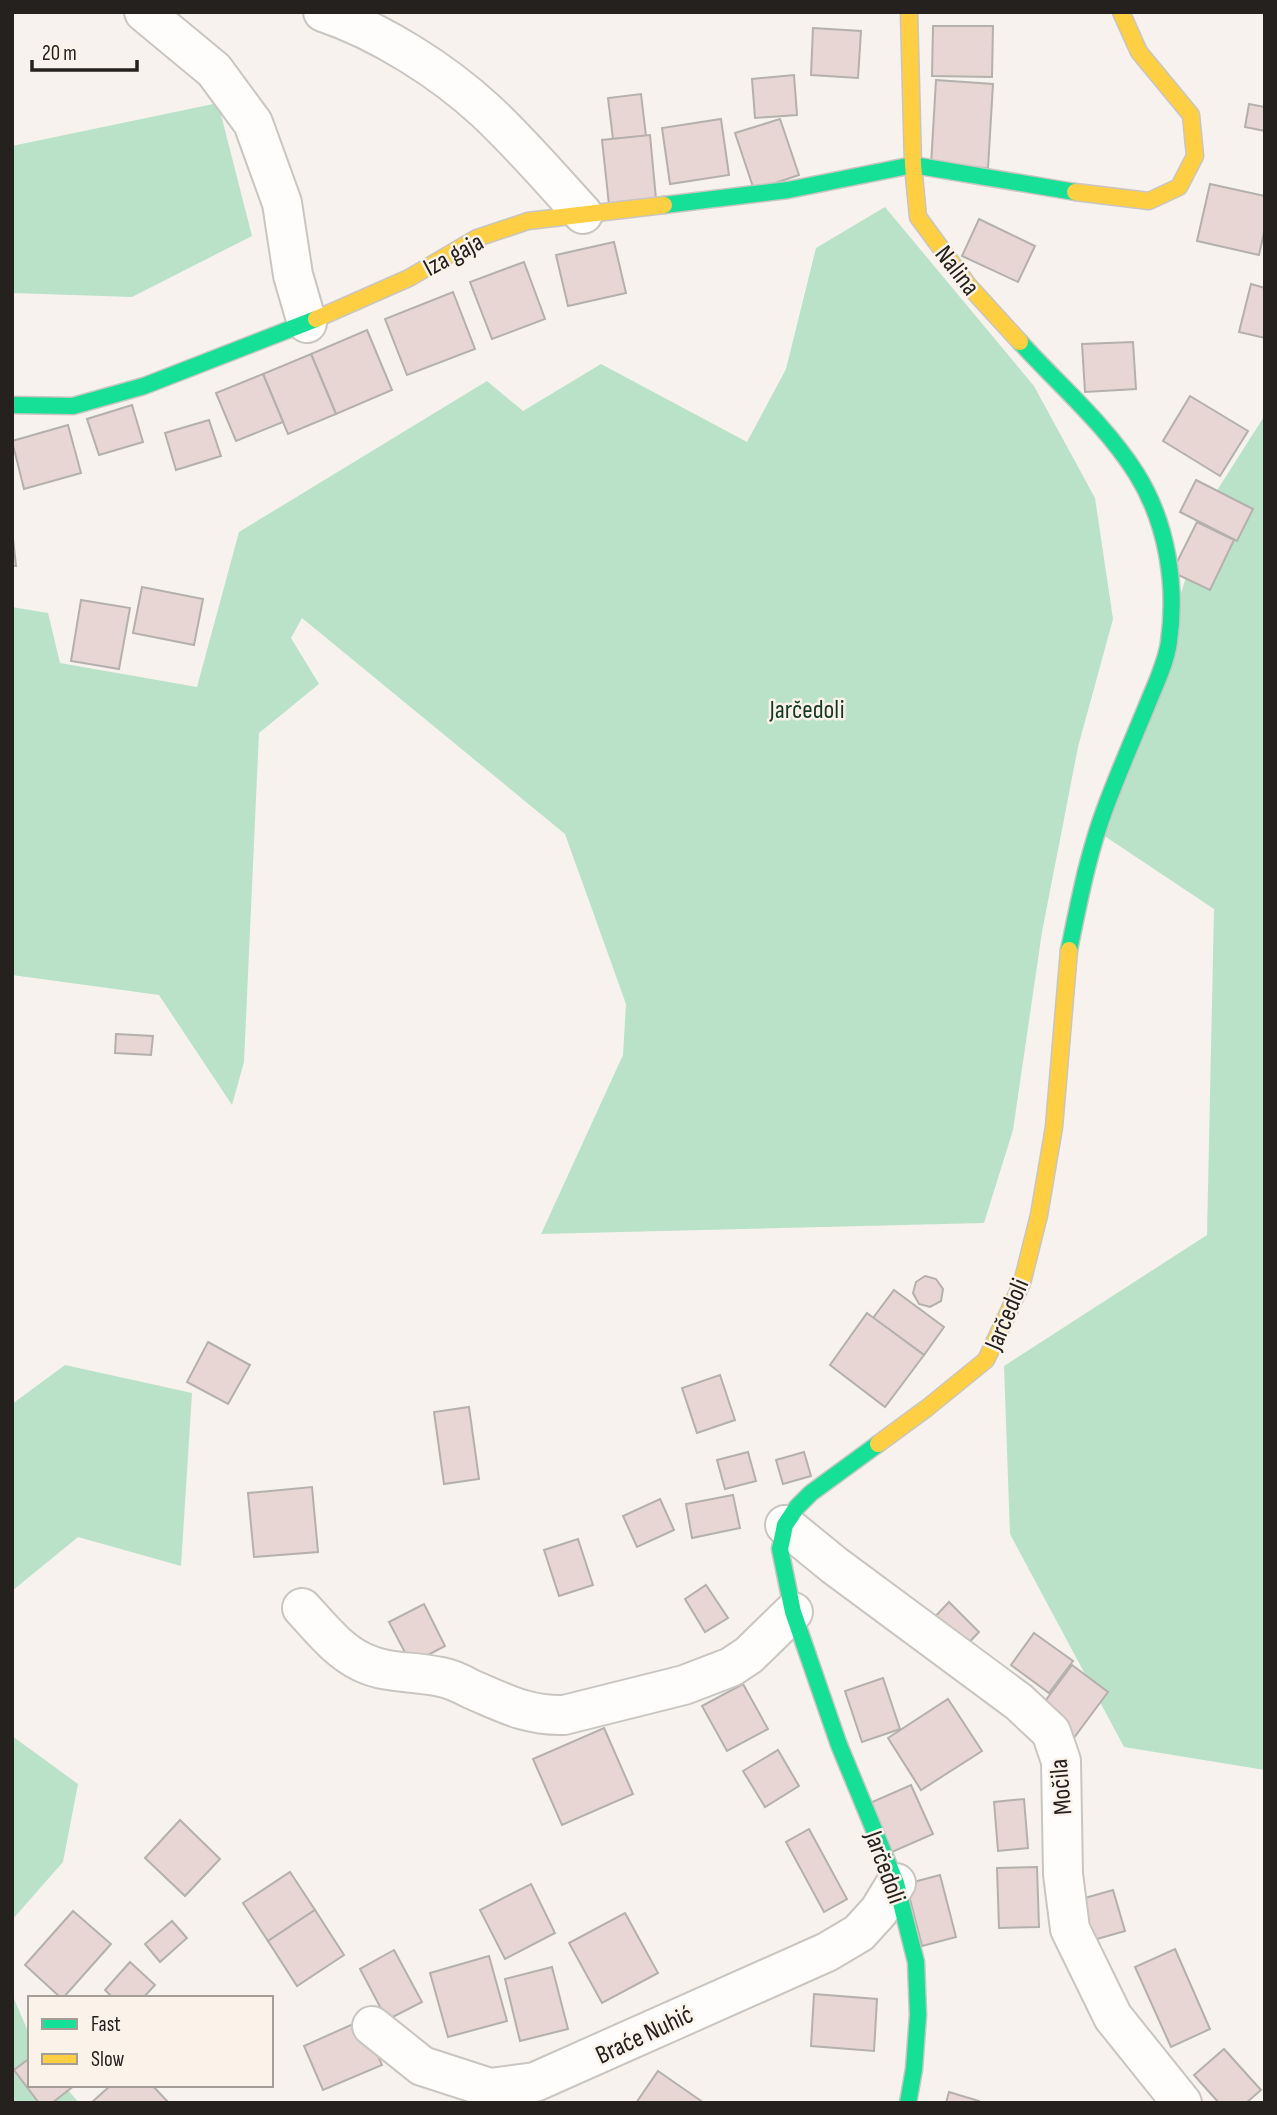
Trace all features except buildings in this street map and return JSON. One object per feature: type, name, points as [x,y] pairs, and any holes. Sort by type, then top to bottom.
[{"type":"street","points":[[144,12],[214,70],[253,123],[282,203],[293,275],[307,323]]},
{"type":"street","points":[[323,12],[384,38],[442,76],[487,111],[583,214]]},
{"type":"street","name":"Nalina","points":[[909,12],[912,165],[918,218],[968,285],[1098,424],[1136,473]]},
{"type":"street","points":[[912,165],[1081,193],[1149,201],[1179,187],[1195,156],[1191,115],[1139,52],[1121,12]]},
{"type":"street","name":"Iza gaja","points":[[12,405],[73,406],[144,386],[307,323],[409,278],[477,238],[528,221],[788,190],[912,165]]},
{"type":"street","name":"Jarčedoli","points":[[908,2103],[914,2069],[918,2015],[916,1962],[896,1884],[839,1745],[793,1612],[780,1549],[785,1525],[811,1493],[927,1408],[986,1360],[1021,1283],[1039,1215],[1054,1127],[1068,955],[1083,882],[1105,809],[1160,674],[1169,643],[1171,595],[1166,542],[1153,506],[1136,473]]},
{"type":"street","name":"Močila","points":[[785,1525],[834,1565],[1019,1702],[1051,1732],[1061,1761],[1063,1874],[1070,1928],[1113,2017],[1182,2103]]},
{"type":"street","points":[[302,1608],[349,1655],[363,1662],[376,1667],[451,1679],[525,1712],[545,1715],[564,1714],[684,1685],[731,1667],[749,1655],[793,1612]]},
{"type":"street","name":"Braće Nuhić","points":[[372,2026],[422,2067],[490,2088],[536,2082],[827,1952],[859,1933],[879,1912],[896,1884]]},
{"type":"green space","points":[[218,103],[252,236],[132,297],[12,293],[12,146]]},
{"type":"green space","name":"Jarčedoli","points":[[885,207],[1034,386],[1095,498],[1113,619],[1078,747],[1042,932],[1013,1130],[984,1223],[541,1234],[623,1055],[626,1004],[565,834],[302,618],[291,638],[319,684],[259,733],[244,1062],[232,1105],[159,995],[12,975],[12,607],[48,613],[60,663],[197,687],[239,532],[487,381],[523,411],[601,364],[747,442],[786,369],[816,248]]},
{"type":"green space","points":[[1265,415],[1265,1770],[1124,1747],[1010,1534],[1004,1366],[1207,1235],[1214,909],[1103,835],[1211,500]]},
{"type":"green space","points":[[65,1365],[192,1393],[181,1566],[78,1537],[12,1591],[12,1404]]},
{"type":"green space","points":[[12,1736],[78,1784],[63,1862],[12,1920]]},
{"type":"green space","points":[[12,1994],[28,2031],[28,2087],[68,2090],[79,2103],[12,2103]]},
{"type":"traffic: fast","points":[[664,205],[788,190],[913,165],[1075,192]]},
{"type":"traffic: fast","points":[[12,405],[73,406],[144,386],[316,319]]},
{"type":"traffic: fast","points":[[1020,342],[1096,421],[1136,473],[1147,492],[1162,533],[1172,598],[1166,658],[1116,780],[1094,842],[1069,950]]},
{"type":"traffic: fast","points":[[878,1444],[811,1493],[797,1507],[785,1525],[780,1549],[793,1612],[839,1745],[896,1883],[916,1962],[918,2015],[914,2069],[908,2103]]},
{"type":"traffic: slow","points":[[909,12],[913,165],[918,217],[968,285],[1020,342]]},
{"type":"traffic: slow","points":[[1075,192],[1149,201],[1179,187],[1195,156],[1191,115],[1139,52],[1121,12]]},
{"type":"traffic: slow","points":[[316,319],[409,278],[477,238],[528,221],[664,205]]},
{"type":"traffic: slow","points":[[878,1444],[986,1360],[1022,1283],[1039,1215],[1054,1127],[1069,950]]}]
